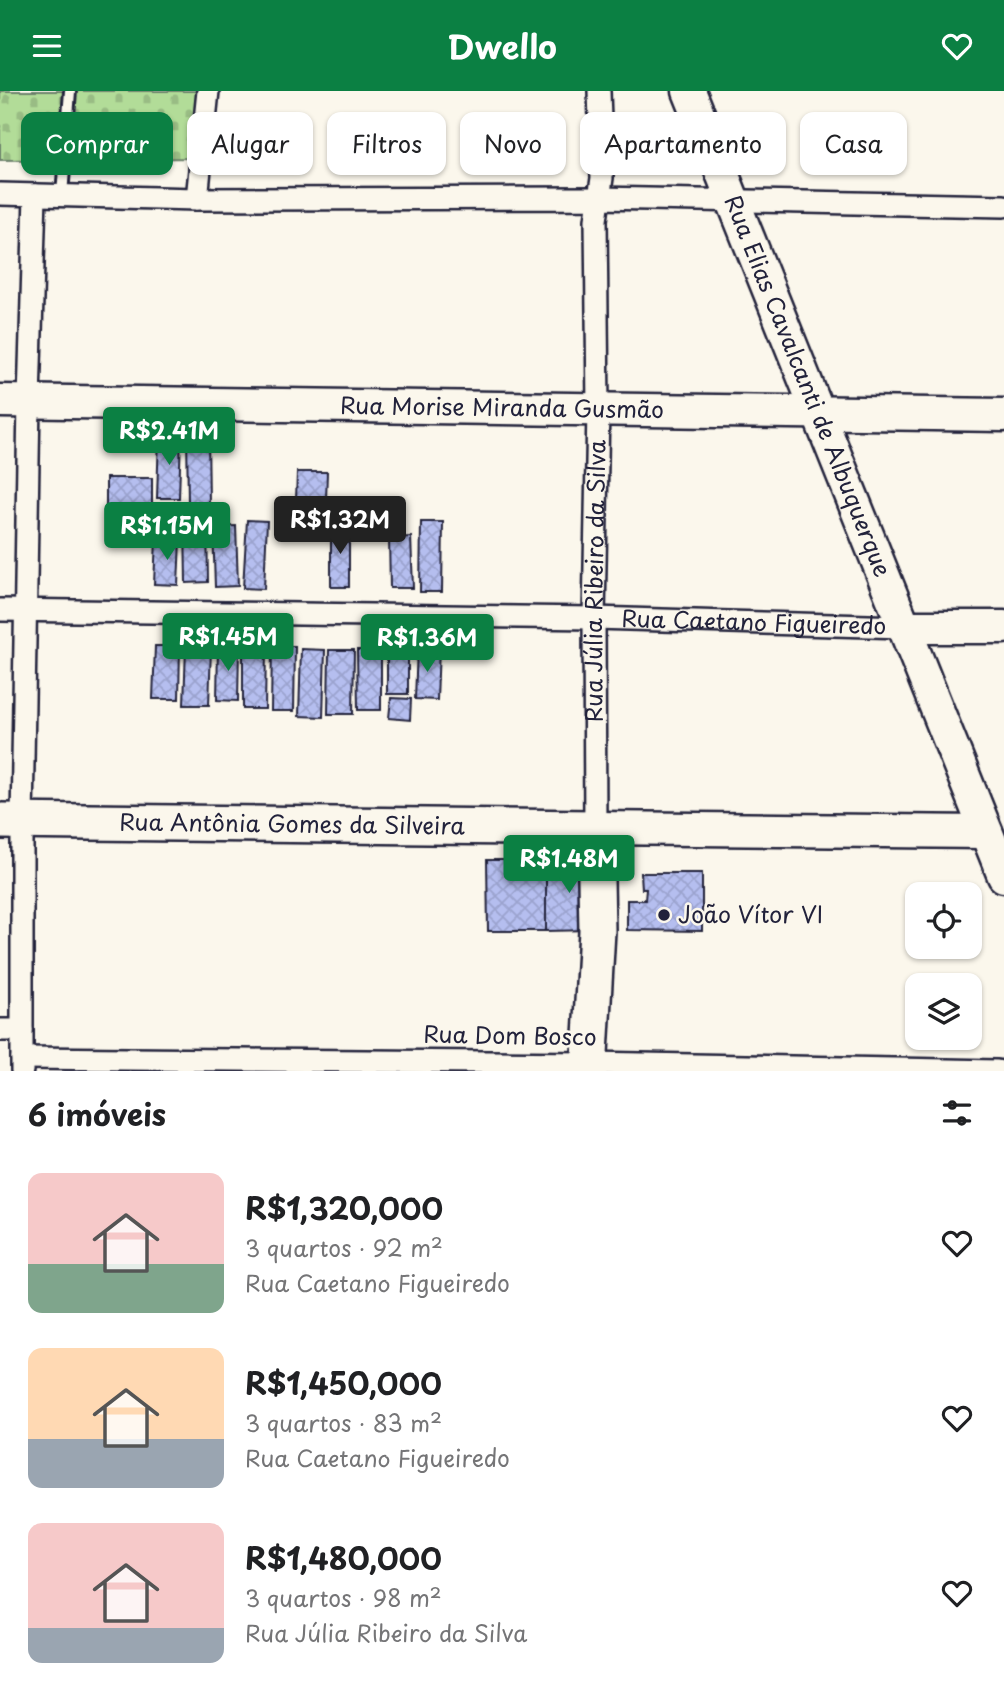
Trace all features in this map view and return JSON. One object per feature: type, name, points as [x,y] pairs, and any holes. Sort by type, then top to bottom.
[{"type":"main road","name":"Rua Antônia Gomes da Silveira","points":[[11,821],[595,828]]},
{"type":"main road","name":"Rua Júlia Ribeiro da Silva","points":[[589,1067],[597,931],[595,828]]},
{"type":"street","points":[[197,199],[210,91]]},
{"type":"street","name":"Rua Júlia Ribeiro da Silva","points":[[595,828],[594,618],[598,409],[596,220],[602,178],[599,91]]},
{"type":"street","name":"Rua Elias Cavalcanti de Albuquerque","points":[[689,91],[904,627],[995,833],[1004,876]]},
{"type":"street","points":[[0,194],[197,199],[599,198],[1004,206]]},
{"type":"street","points":[[22,1065],[11,821],[26,610],[15,401],[35,194]]},
{"type":"street","name":"Rua Morise Miranda Gusmão","points":[[15,401],[1004,415]]},
{"type":"street","name":"Rua Caetano Figueiredo","points":[[0,610],[1004,627]]},
{"type":"street","name":"Rua Antônia Gomes da Silveira","points":[[595,828],[995,833]]},
{"type":"street","points":[[0,1030],[22,1030]]},
{"type":"street","name":"Rua Dom Bosco","points":[[22,1065],[997,1071]]},
{"type":"lane","points":[[62,195],[70,91]]},
{"type":"green space","points":[[0,91],[204,91],[203,112],[187,112],[187,158],[173,158],[173,112],[21,112],[21,160],[0,160]]},
{"type":"building","points":[[187,433],[208,433],[209,503],[188,504]]},
{"type":"building","points":[[159,435],[181,435],[179,498],[157,498]]},
{"type":"building","points":[[297,472],[327,472],[326,500],[296,500]]},
{"type":"building","points":[[106,478],[152,478],[152,509],[106,510]]},
{"type":"building","points":[[247,520],[267,521],[264,589],[243,588]]},
{"type":"building","points":[[207,521],[208,582],[186,583],[185,522]]},
{"type":"building","points":[[421,522],[443,522],[442,592],[420,592]]},
{"type":"building","points":[[331,525],[349,525],[349,587],[331,587]]},
{"type":"building","points":[[236,526],[238,586],[215,587],[213,527]]},
{"type":"building","points":[[411,537],[413,588],[390,588],[389,538]]},
{"type":"building","points":[[156,539],[180,540],[178,585],[154,584]]},
{"type":"building","points":[[155,646],[180,646],[179,699],[153,699]]},
{"type":"building","points":[[218,646],[239,646],[238,701],[217,700]]},
{"type":"building","points":[[272,646],[295,646],[294,711],[271,711]]},
{"type":"building","points":[[186,647],[211,648],[209,705],[184,705]]},
{"type":"building","points":[[417,648],[439,648],[437,700],[415,699]]},
{"type":"building","points":[[243,649],[266,649],[265,709],[243,709]]},
{"type":"building","points":[[301,649],[325,650],[323,717],[299,716]]},
{"type":"building","points":[[329,650],[354,650],[353,714],[328,714]]},
{"type":"building","points":[[357,650],[381,650],[381,710],[358,710]]},
{"type":"building","points":[[387,651],[408,651],[408,694],[387,694]]},
{"type":"building","points":[[391,698],[411,699],[410,720],[389,718]]},
{"type":"building","points":[[510,835],[526,835],[526,860],[546,860],[546,931],[488,931],[487,860],[510,860]]},
{"type":"building","points":[[546,860],[592,860],[591,930],[546,931]]},
{"type":"building","name":"João Vítor VI","points":[[641,873],[702,873],[702,931],[627,930],[627,900],[645,900],[646,889],[642,889]]},
{"type":"place","name":"João Vítor VI","points":[[664,915]]}]
